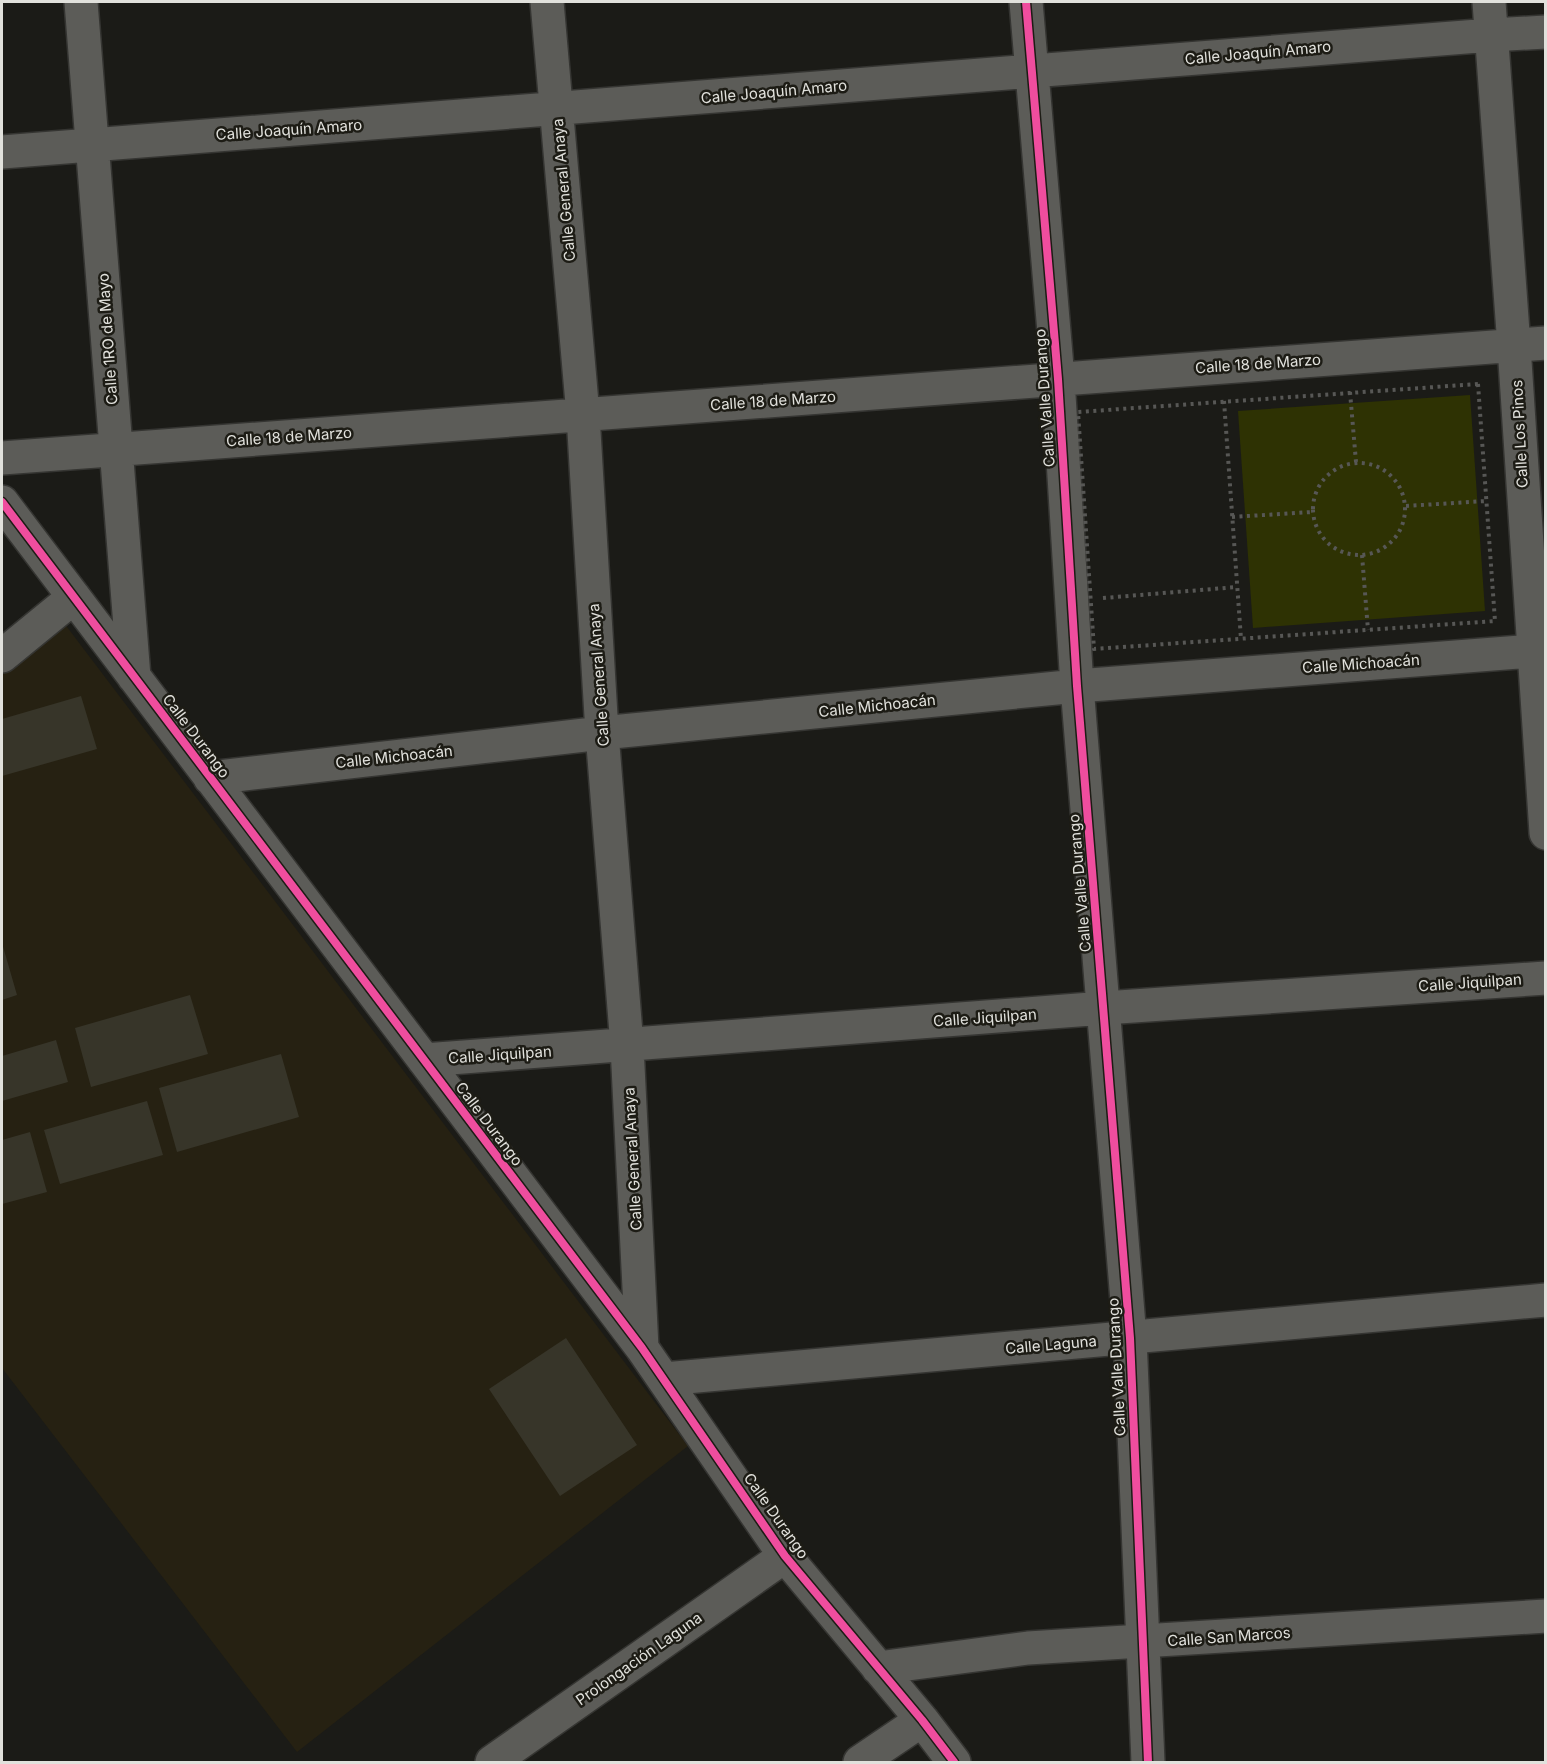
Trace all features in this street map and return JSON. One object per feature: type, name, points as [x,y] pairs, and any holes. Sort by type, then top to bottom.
[{"type":"street","name":"Calle 1RO de Mayo","points":[[81,2],[134,677]]},
{"type":"street","name":"Calle General Anaya","points":[[547,2],[583,415],[602,734],[627,1046],[642,1348]]},
{"type":"street","name":"Calle Valle Durango","points":[[1026,2],[1058,379],[1077,686],[1130,1338],[1148,1762]]},
{"type":"street","name":"Calle Los Pinos","points":[[1489,2],[1491,35],[1530,345],[1545,833]]},
{"type":"street","name":"Calle Joaquín Amaro","points":[[2,152],[1545,32]]},
{"type":"street","name":"Calle 18 de Marzo","points":[[2,458],[1530,345]]},
{"type":"street","name":"Calle Durango","points":[[2,502],[642,1348],[785,1556],[922,1720],[954,1762]]},
{"type":"street","points":[[2,656],[74,597]]},
{"type":"street","name":"Calle Michoacán","points":[[210,778],[602,734],[1077,686],[1539,650]]},
{"type":"street","name":"Calle Jiquilpan","points":[[424,1060],[1104,1008],[1545,978]]},
{"type":"street","name":"Calle Laguna","points":[[664,1379],[1545,1300]]},
{"type":"street","name":"Prolongación Laguna","points":[[492,1762],[785,1556]]},
{"type":"street","name":"Calle San Marcos","points":[[878,1668],[1008,1649],[1545,1616]]},
{"type":"street","points":[[878,1758],[922,1720]]},
{"type":"path","points":[[1478,384],[1495,621],[1094,649],[1077,412],[1224,401],[1478,384]]},
{"type":"path","points":[[1350,392],[1356,462]]},
{"type":"path","points":[[1224,401],[1241,639]]},
{"type":"path","points":[[1356,462],[1371,464],[1384,470],[1399,486],[1406,506],[1404,521],[1398,534],[1389,545],[1376,552],[1362,555],[1347,554],[1328,543],[1316,526],[1312,512],[1317,491],[1329,473],[1356,462]]},
{"type":"path","points":[[1406,506],[1486,501]]},
{"type":"path","points":[[1232,517],[1312,512]]},
{"type":"path","points":[[1362,555],[1368,630]]},
{"type":"path","points":[[1091,598],[1237,587]]},
{"type":"shaded area","points":[[64,623],[688,1446],[297,1752],[2,1368],[2,672]]},
{"type":"green space","points":[[1470,395],[1485,611],[1253,628],[1238,411]]},
{"type":"building","points":[[81,696],[97,749],[2,776],[2,719]]},
{"type":"building","points":[[2,943],[17,995],[2,1000]]},
{"type":"building","points":[[190,995],[208,1054],[91,1087],[75,1028]]},
{"type":"building","points":[[56,1040],[68,1082],[2,1101],[2,1056]]},
{"type":"building","points":[[281,1054],[299,1117],[177,1152],[159,1088]]},
{"type":"building","points":[[147,1101],[163,1155],[60,1184],[44,1130]]},
{"type":"building","points":[[30,1132],[47,1192],[2,1204],[2,1140]]},
{"type":"building","points":[[566,1338],[637,1445],[560,1496],[489,1389]]},
{"type":"cycle path","points":[[1026,2],[1058,379],[1077,686],[1130,1338],[1148,1762]]},
{"type":"cycle path","points":[[2,502],[642,1348],[785,1556],[922,1720],[954,1762]]}]
